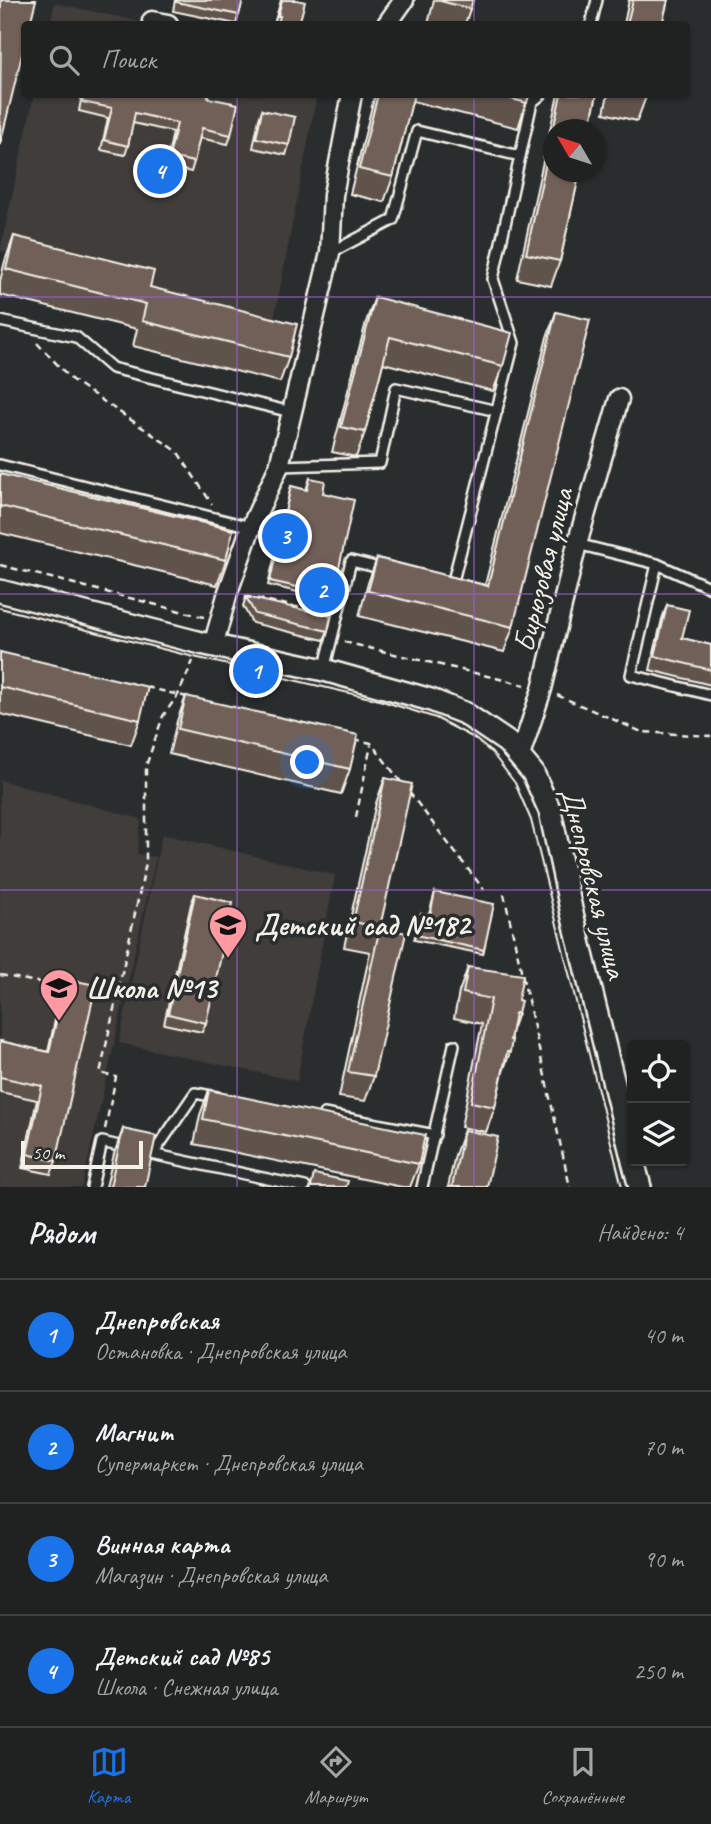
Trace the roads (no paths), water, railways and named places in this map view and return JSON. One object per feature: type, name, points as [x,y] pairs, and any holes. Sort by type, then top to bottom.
[{"type":"street","points":[[389,21],[404,0]]},
{"type":"street","points":[[207,645],[219,621],[251,527],[279,466],[330,253],[333,195],[351,98]]},
{"type":"street","name":"Бирюзовая улица","points":[[520,756],[542,689],[577,544],[619,399]]},
{"type":"street","name":"Днепровская улица","points":[[0,591],[207,645],[324,670],[431,700],[464,713],[494,731],[520,756],[542,790],[550,811],[571,909],[627,1135]]},
{"type":"street","name":"Днепровская улица","points":[[635,1166],[640,1187]]},
{"type":"lane","points":[[592,21],[597,0]]},
{"type":"lane","points":[[441,582],[454,586],[514,344],[494,279],[532,103],[538,98]]},
{"type":"lane","points":[[330,253],[393,220],[417,131],[520,156]]},
{"type":"lane","points":[[0,321],[76,337],[112,368],[291,412]]},
{"type":"lane","points":[[279,466],[380,463],[397,388],[497,411]]},
{"type":"lane","points":[[0,466],[251,527]]},
{"type":"lane","points":[[577,544],[657,564],[711,588]]},
{"type":"lane","points":[[324,670],[351,562],[390,570]]},
{"type":"lane","points":[[657,564],[631,675],[711,695]]},
{"type":"lane","points":[[422,1187],[454,1045]]},
{"type":"lane","points":[[153,1154],[195,1093],[222,1098]]},
{"type":"lane","points":[[319,1113],[435,1135]]},
{"type":"lane","points":[[92,1187],[102,1142],[275,1184],[304,1187]]},
{"type":"tram line","points":[[0,608],[379,700],[436,718],[474,738],[492,753],[515,783],[531,820],[622,1187]]},
{"type":"place","name":"Детский сад №85","points":[[160,171]]},
{"type":"place","name":"Винная карта","points":[[285,536]]},
{"type":"place","name":"Магнит","points":[[322,590]]},
{"type":"place","name":"Днепровская","points":[[256,671]]},
{"type":"place","name":"Детский сад №182","points":[[228,959]]},
{"type":"place","name":"Школа №13","points":[[59,1022]]}]
